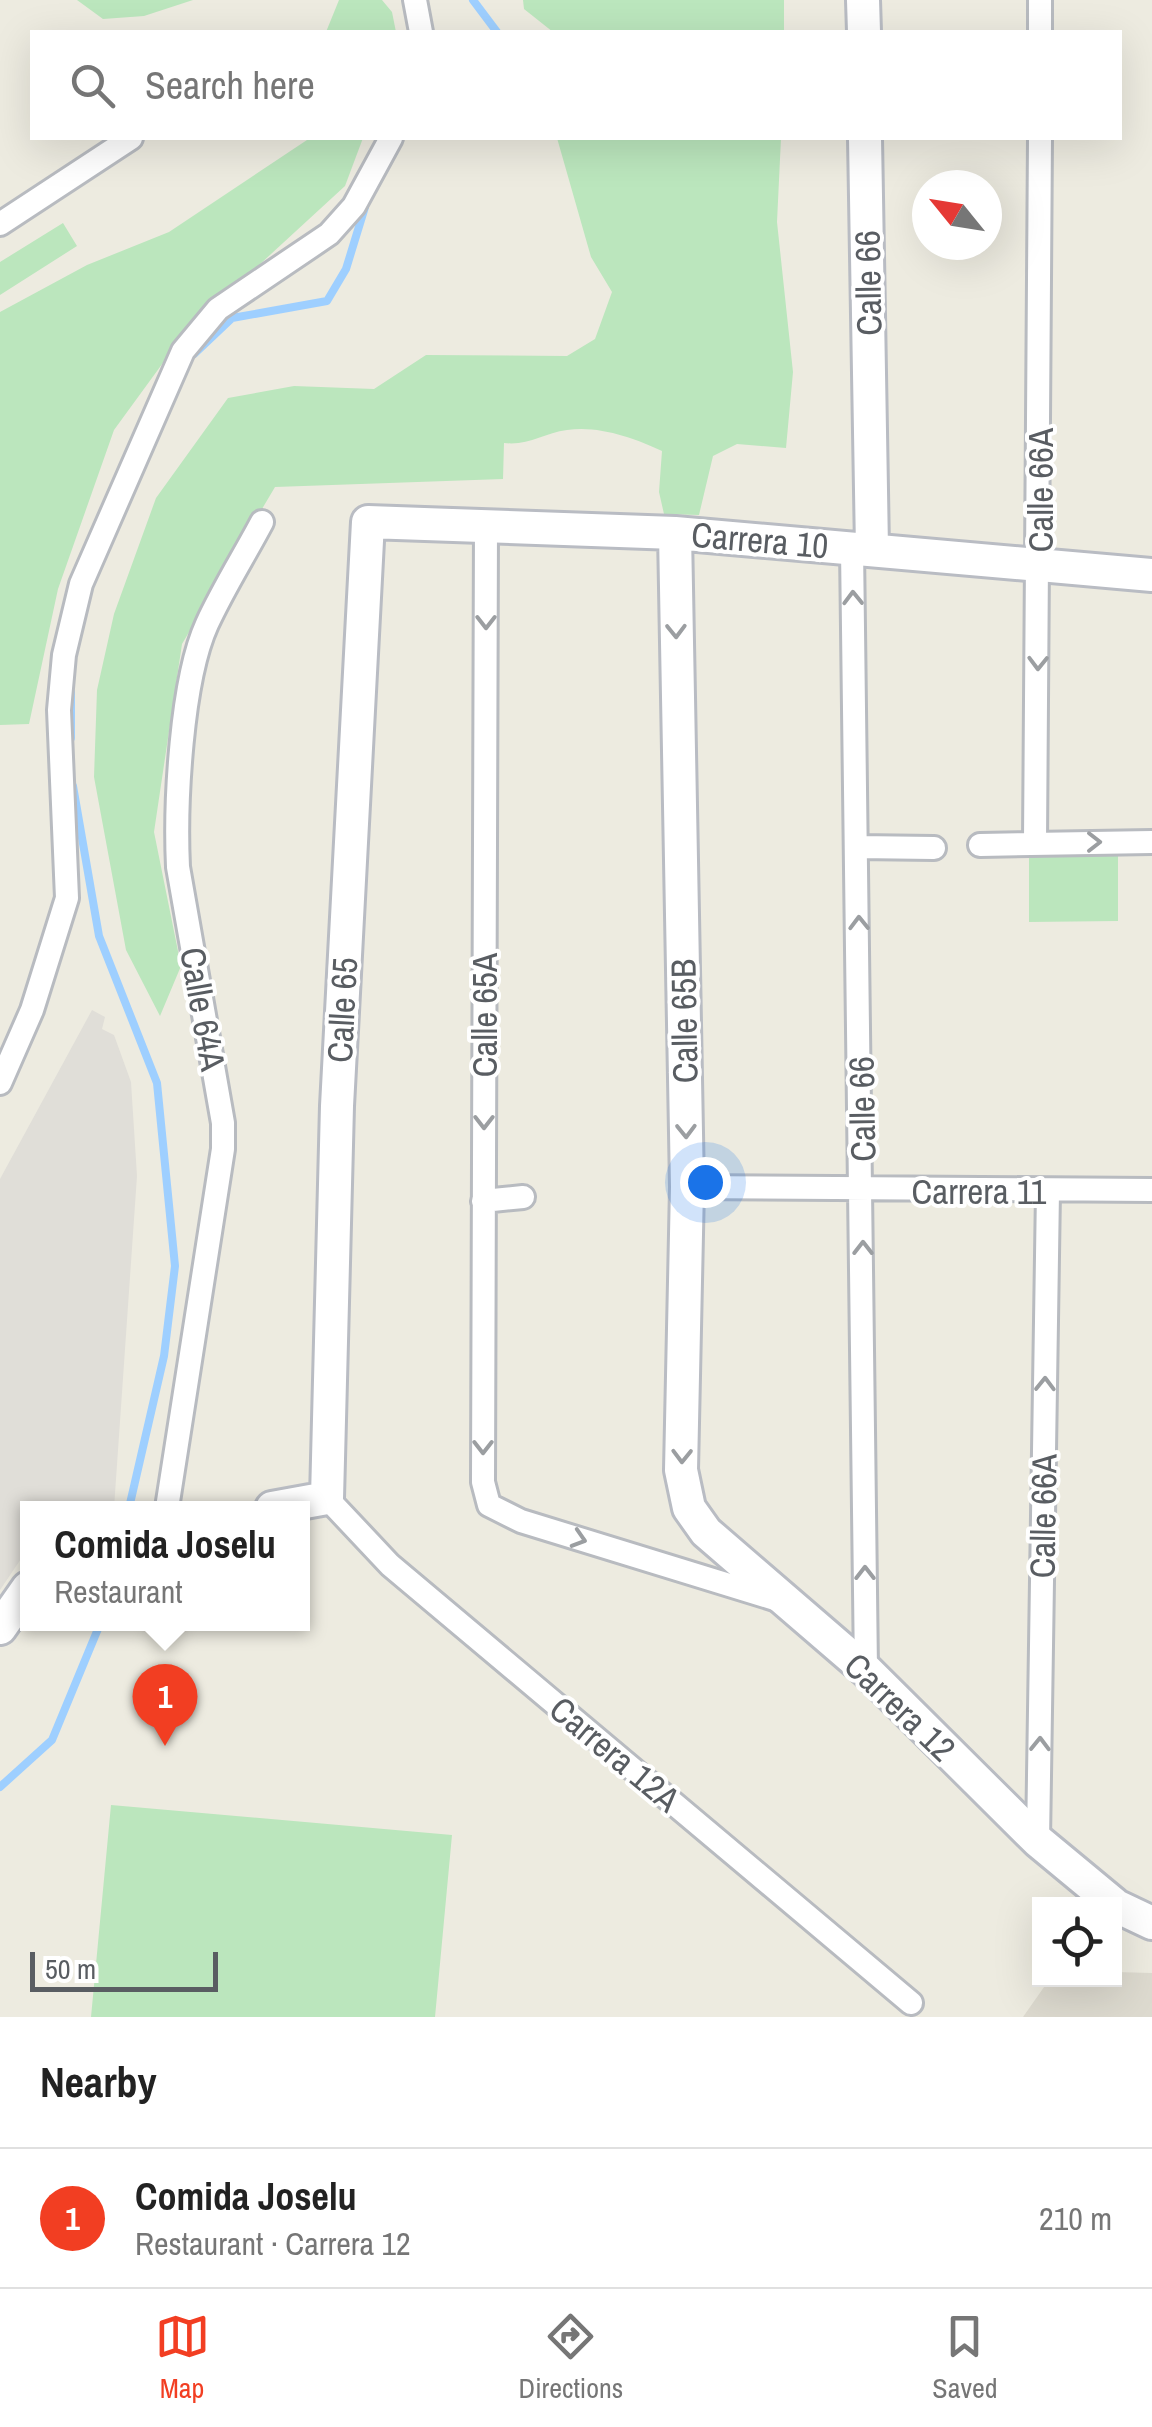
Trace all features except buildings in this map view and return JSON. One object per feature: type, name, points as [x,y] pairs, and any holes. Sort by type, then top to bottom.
[{"type":"street","points":[[415,0],[420,30]]},
{"type":"street","points":[[863,0],[864,30]]},
{"type":"street","points":[[1040,0],[1040,30]]},
{"type":"street","points":[[0,224],[128,140]]},
{"type":"street","points":[[0,1083],[67,898],[58,710],[64,655],[81,584],[182,351],[218,309],[328,234],[354,206],[390,140]]},
{"type":"street","name":"Calle 66","points":[[866,140],[858,847],[866,1670]]},
{"type":"street","name":"Calle 66A","points":[[1035,842],[1040,566],[1040,140]]},
{"type":"street","name":"Calle 64A","points":[[168,1501],[223,1149],[223,1123],[178,868],[176,825],[192,674],[206,627],[262,522]]},
{"type":"street","name":"Carrera 10","points":[[368,522],[674,533],[1152,575]]},
{"type":"street","name":"Calle 65","points":[[327,1498],[338,1106],[368,522]]},
{"type":"street","name":"Calle 65A","points":[[486,524],[483,1482],[489,1505],[521,1521],[782,1601]]},
{"type":"street","name":"Calle 65B","points":[[674,533],[687,1187],[681,1470],[688,1508]]},
{"type":"street","points":[[980,844],[1152,842]]},
{"type":"street","points":[[858,847],[934,848]]},
{"type":"street","name":"Carrera 11","points":[[687,1187],[863,1192],[1152,1190]]},
{"type":"street","name":"Calle 66A","points":[[1038,1842],[1048,1191]]},
{"type":"street","points":[[484,1201],[522,1196]]},
{"type":"street","points":[[310,1501],[327,1498]]},
{"type":"street","name":"Carrera 12A","points":[[327,1498],[390,1566],[911,2003]]},
{"type":"street","name":"Carrera 12","points":[[688,1508],[706,1532],[866,1670],[1038,1842],[1104,1897]]},
{"type":"street","points":[[0,1628],[20,1599]]},
{"type":"street","name":"Carrera 12","points":[[1122,1909],[1152,1923]]},
{"type":"shaded area","points":[[92,1010],[105,1017],[102,1029],[114,1035],[131,1082],[137,1176],[114,1501],[20,1501],[20,1560],[0,1590],[0,1179]]},
{"type":"shaded area","points":[[1122,1972],[1152,1973],[1152,2017],[1023,2017],[1044,1987],[1122,1987]]},
{"type":"green space","points":[[77,0],[193,0],[144,16],[103,19]]},
{"type":"green space","points":[[339,0],[382,0],[392,12],[396,30],[327,30]]},
{"type":"green space","points":[[523,0],[784,0],[784,30],[550,30],[524,9]]},
{"type":"green space","points":[[307,140],[362,140],[345,186],[184,334],[114,430],[58,589],[29,724],[0,725],[0,312],[87,265],[169,232]]},
{"type":"green space","points":[[558,140],[781,140],[777,222],[793,372],[786,448],[737,444],[713,456],[699,515],[664,514],[659,492],[662,451],[628,437],[591,429],[504,443],[503,479],[275,487],[182,644],[154,832],[181,966],[160,1016],[126,950],[94,777],[97,690],[114,614],[156,498],[228,398],[294,386],[374,389],[426,355],[567,356],[595,339],[612,292],[591,257]]},
{"type":"green space","points":[[63,223],[77,246],[0,295],[0,262]]},
{"type":"green space","points":[[1118,845],[1118,921],[1029,922],[1029,847]]},
{"type":"green space","points":[[111,1805],[452,1835],[435,2017],[91,2017]]},
{"type":"waterway","points":[[473,0],[496,30]]},
{"type":"waterway","points":[[194,354],[232,318],[327,301],[346,269],[365,207]]},
{"type":"waterway","points":[[71,692],[71,738]]},
{"type":"waterway","points":[[73,786],[99,936],[157,1083],[175,1266],[164,1356],[131,1501]]},
{"type":"waterway","points":[[0,1787],[52,1740],[97,1631]]},
{"type":"place","name":"Comida Joselu","points":[[165,1746]]}]
